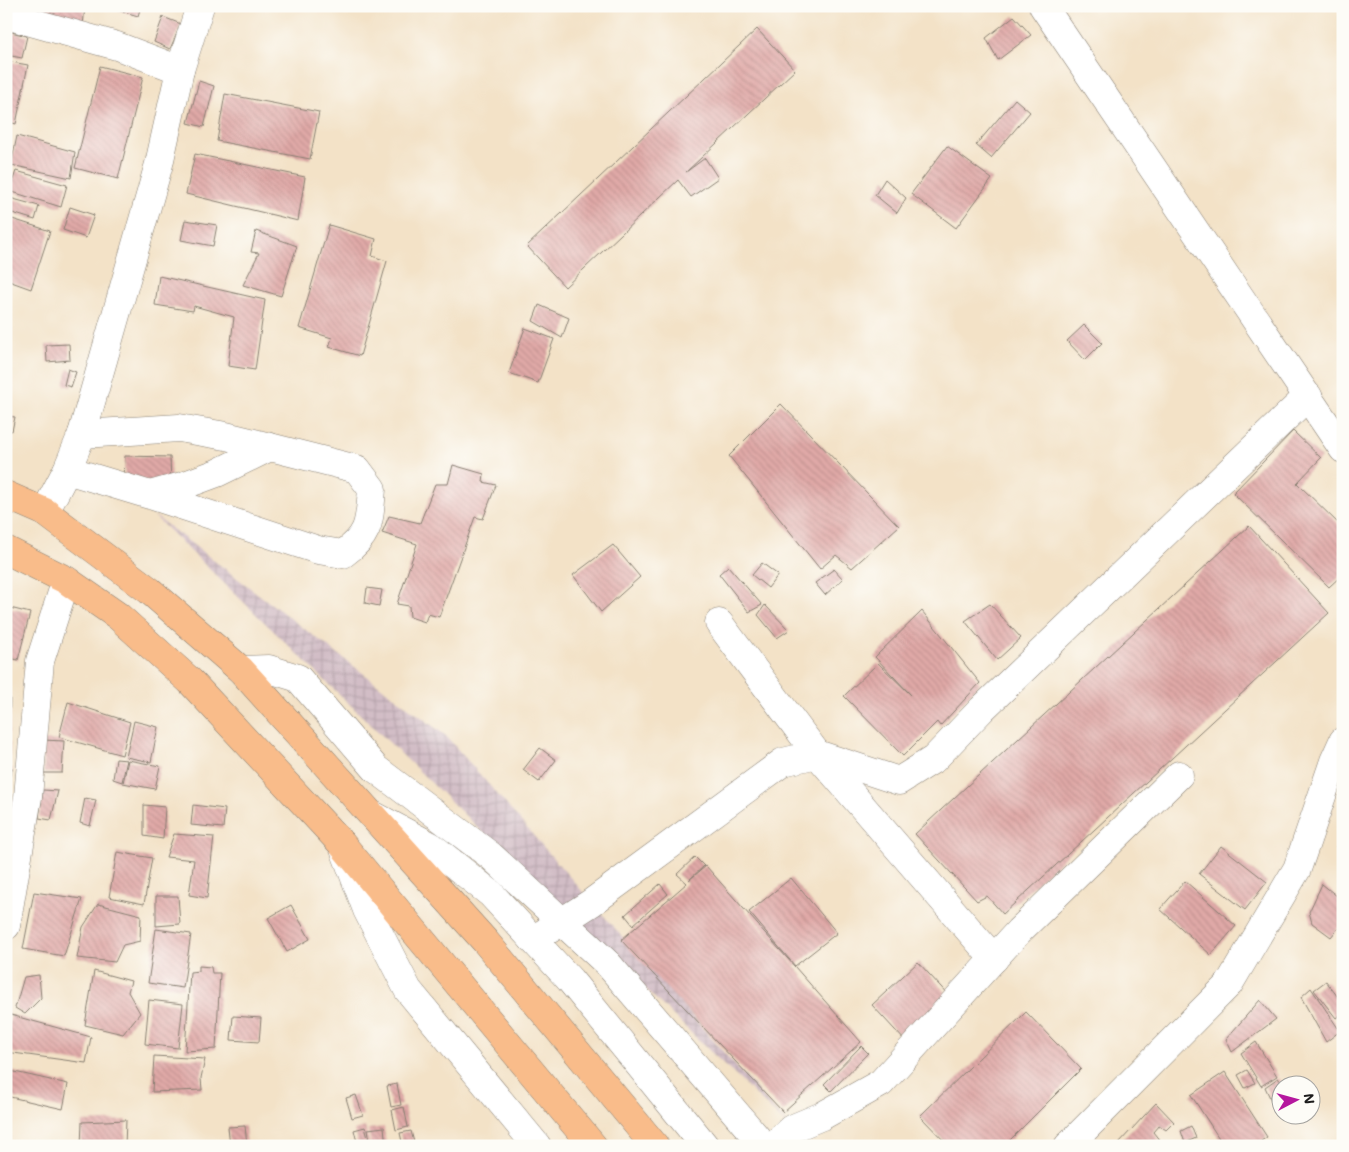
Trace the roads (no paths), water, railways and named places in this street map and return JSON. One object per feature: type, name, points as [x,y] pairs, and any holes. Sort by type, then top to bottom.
[{"type":"main road","points":[[6,495],[45,512],[150,591],[241,670],[485,941],[648,1137]]},
{"type":"main road","points":[[6,550],[66,580],[118,616],[190,681],[341,844],[593,1146]]},
{"type":"street","points":[[45,512],[67,470],[82,434],[160,164],[180,70],[200,6]]},
{"type":"street","points":[[1043,6],[1152,170],[1308,396],[1343,450]]},
{"type":"street","points":[[6,14],[117,46],[180,70]]},
{"type":"street","points":[[533,940],[783,762],[817,754],[900,781],[934,759],[982,709],[1308,396]]},
{"type":"street","points":[[67,470],[318,550],[343,554],[359,543],[368,524],[372,489],[357,469],[226,436],[179,428],[82,434]]},
{"type":"street","points":[[150,495],[182,486],[217,472],[270,447]]},
{"type":"street","points":[[6,926],[28,797],[40,661],[66,580]]},
{"type":"street","points":[[719,623],[817,754],[994,959]]},
{"type":"street","points":[[241,670],[269,669],[298,678],[376,769],[492,856],[608,964],[764,1146]]},
{"type":"street","points":[[1068,1146],[1229,984],[1297,869],[1334,761],[1343,741]]},
{"type":"street","points":[[773,1146],[791,1129],[822,1116],[881,1083],[1026,924],[1179,775]]},
{"type":"street","points":[[372,814],[431,846],[491,894],[570,980],[705,1146]]},
{"type":"street","points":[[341,844],[368,910],[408,990],[537,1146]]}]
